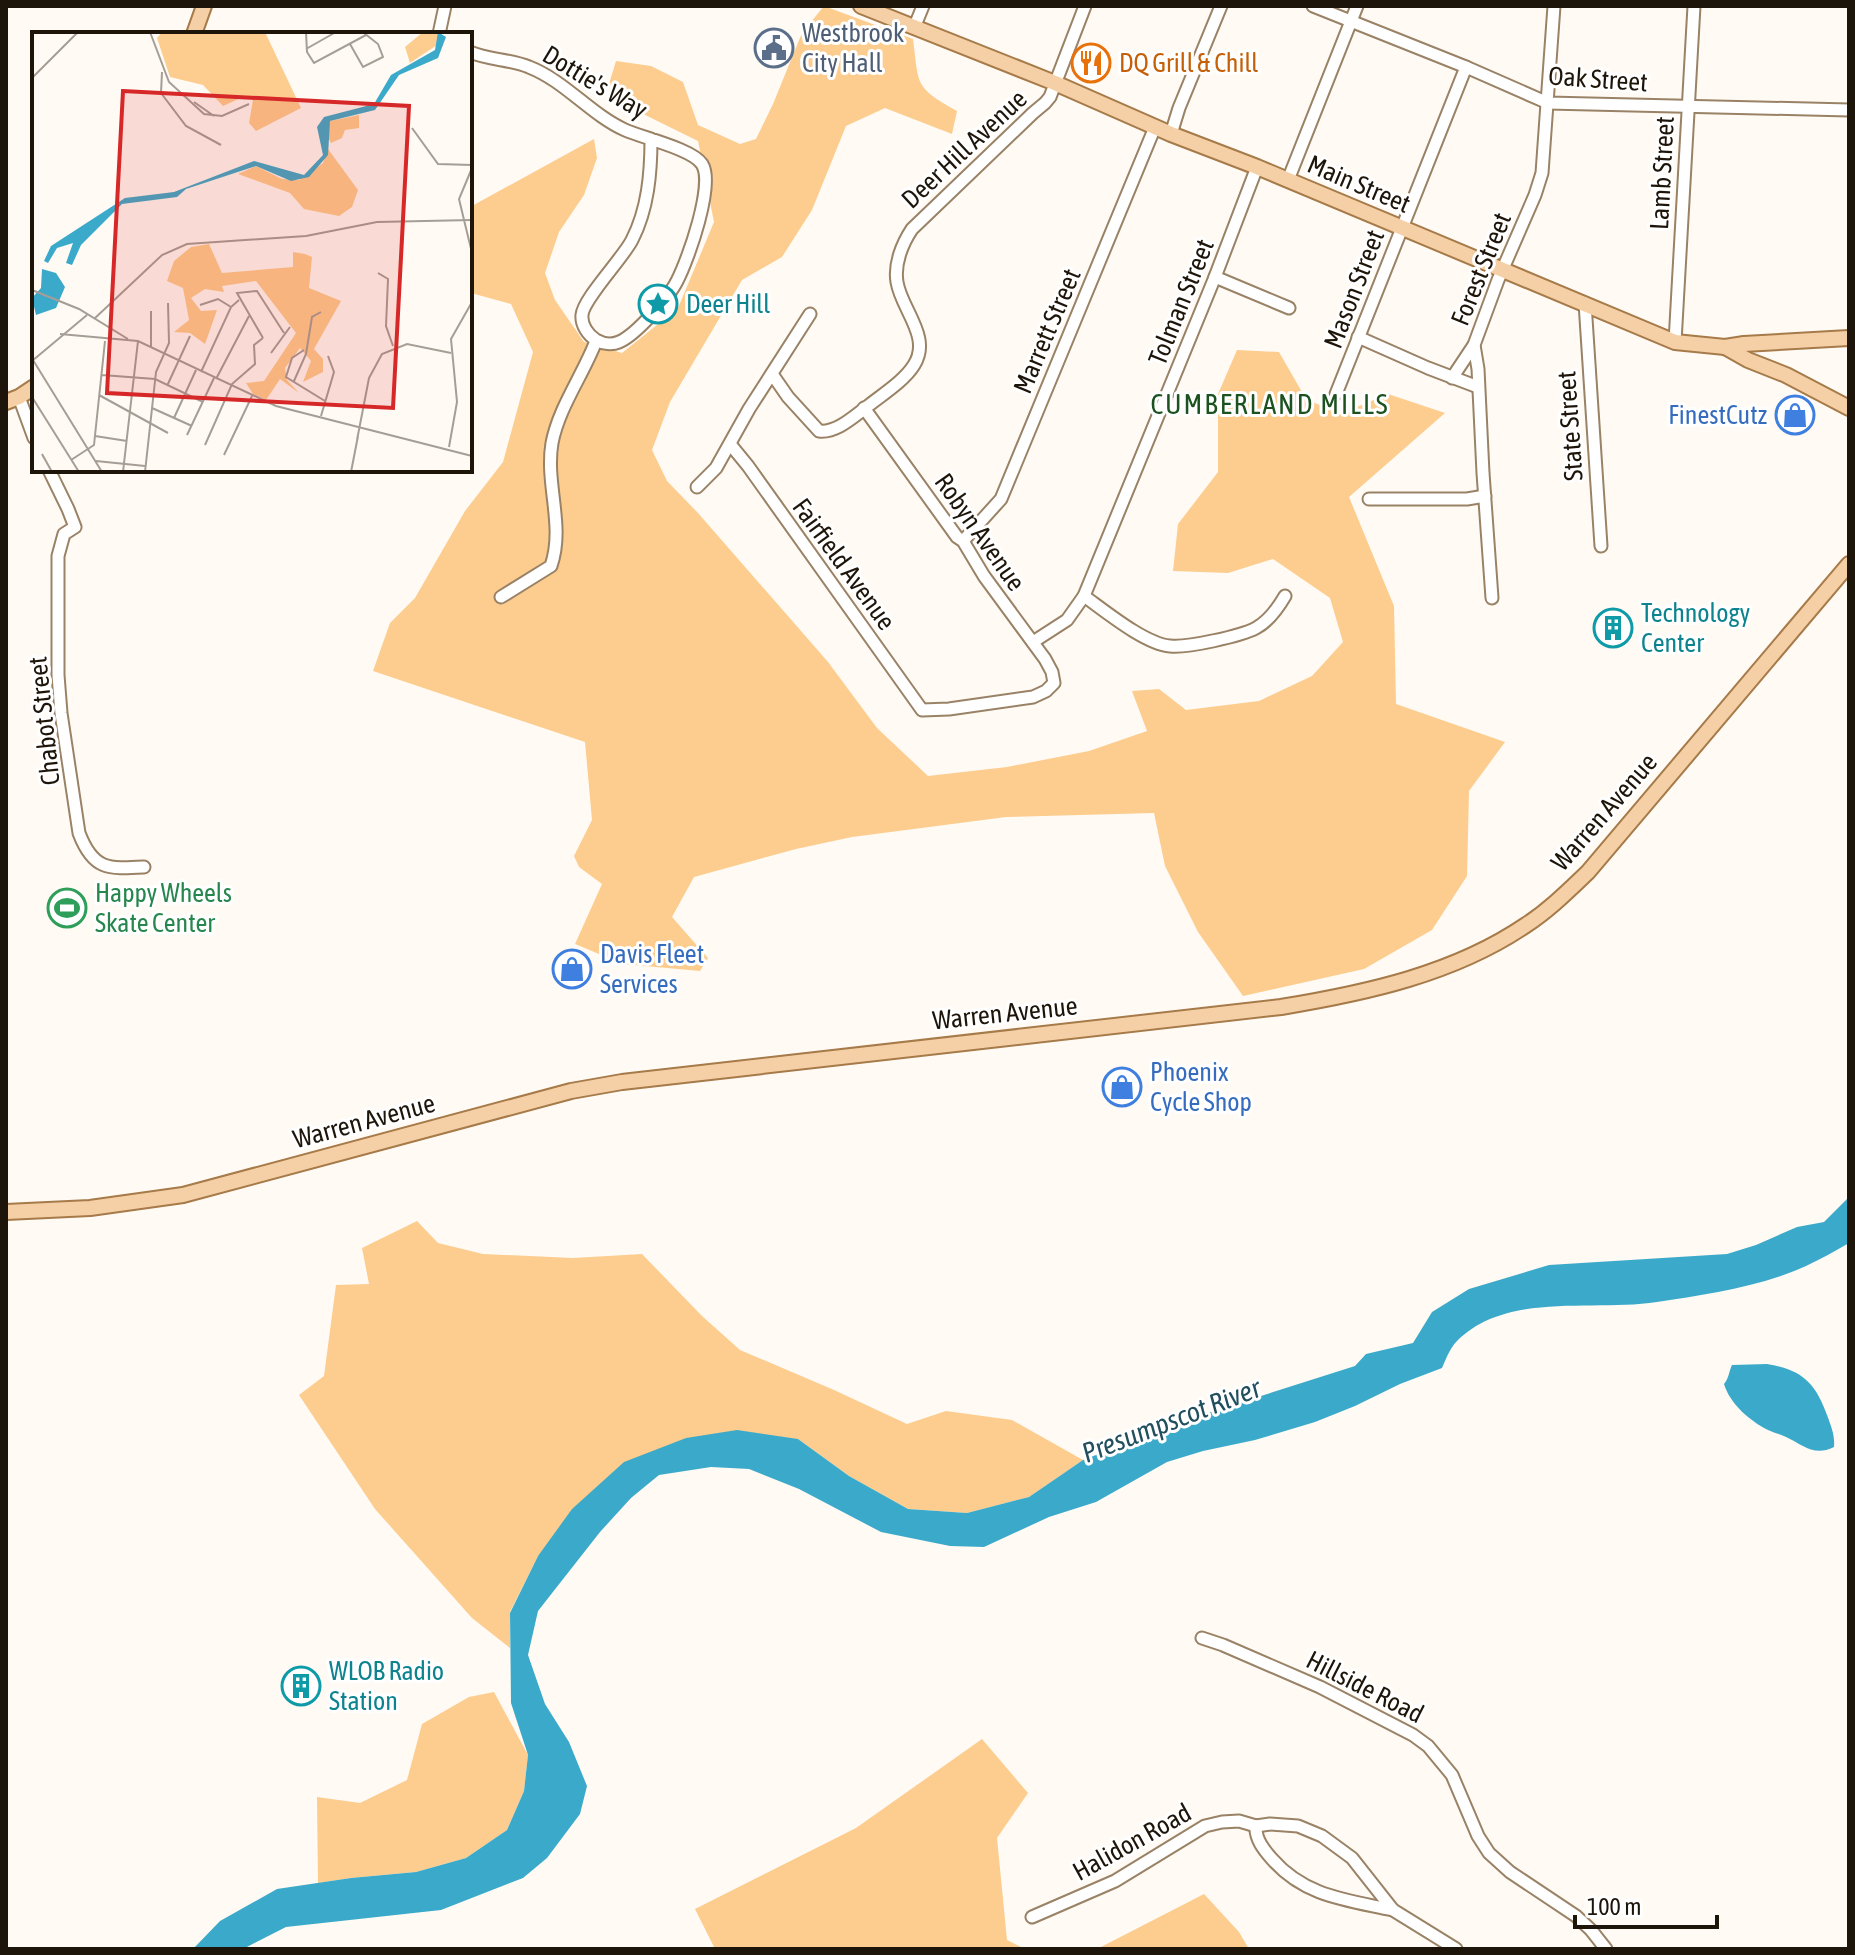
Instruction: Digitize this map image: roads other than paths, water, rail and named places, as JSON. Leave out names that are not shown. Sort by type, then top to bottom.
[{"type":"main road","points":[[192,6],[194,31]]},
{"type":"main road","points":[[194,31],[204,6]]},
{"type":"main road","name":"Main Street","points":[[861,6],[1055,83],[1675,342],[1725,347],[1849,338]]},
{"type":"main road","points":[[1786,375],[1779,359],[1782,352],[1807,340]]},
{"type":"main road","points":[[1725,347],[1849,408]]},
{"type":"main road","points":[[12,399],[32,388]]},
{"type":"main road","name":"Warren Avenue","points":[[6,1212],[90,1208],[183,1195],[571,1091],[622,1082],[1281,1007],[1371,989],[1445,966],[1523,927],[1546,911],[1588,872],[1849,564]]},
{"type":"street","points":[[439,32],[445,6]]},
{"type":"street","points":[[914,28],[923,6]]},
{"type":"street","points":[[1055,83],[1085,6]]},
{"type":"street","points":[[1171,134],[1221,6]]},
{"type":"street","name":"Oak Street","points":[[1313,6],[1548,103],[1849,110]]},
{"type":"street","points":[[1288,180],[1357,6]]},
{"type":"street","name":"Forest Street","points":[[1492,598],[1474,345],[1542,173],[1554,6]]},
{"type":"street","name":"Lamb Street","points":[[1675,342],[1694,6]]},
{"type":"street","points":[[442,21],[450,32]]},
{"type":"street","name":"Dottie's Way","points":[[472,52],[532,68],[606,120],[688,154],[702,165],[706,186],[693,240],[678,280],[654,311],[621,342],[596,341],[583,326],[582,315],[590,297],[632,242],[640,222],[651,167],[651,139]]},
{"type":"street","name":"Mason Street","points":[[1336,394],[1466,67]]},
{"type":"street","name":"Deer Hill Avenue","points":[[864,408],[906,374],[918,357],[920,345],[914,323],[897,283],[898,261],[907,237],[1045,103],[1055,83]]},
{"type":"street","name":"Marrett Street","points":[[963,541],[1001,499],[1155,127]]},
{"type":"street","name":"Tolman Street","points":[[1033,642],[1067,620],[1084,596],[1257,167]]},
{"type":"street","points":[[1215,277],[1289,308]]},
{"type":"street","name":"State Street","points":[[1585,303],[1601,546]]},
{"type":"street","points":[[697,487],[716,468],[749,409],[810,314]]},
{"type":"street","points":[[1358,337],[1478,387]]},
{"type":"street","points":[[501,597],[551,566],[557,532],[551,473],[552,446],[557,423],[596,341]]},
{"type":"street","points":[[1452,378],[1474,345]]},
{"type":"street","points":[[772,374],[819,431],[835,429],[864,408]]},
{"type":"street","points":[[12,399],[32,434]]},
{"type":"street","name":"Robyn Avenue","points":[[864,408],[1033,642],[1052,672],[1054,683]]},
{"type":"street","name":"Fairfield Avenue","points":[[730,444],[922,710],[1033,697],[1054,683]]},
{"type":"street","name":"Chabot Street","points":[[50,472],[75,527],[64,534],[58,556],[58,675],[79,833],[86,851],[95,861],[108,866],[144,867]]},
{"type":"street","points":[[1369,499],[1467,499],[1485,496]]},
{"type":"street","points":[[1084,596],[1136,633],[1169,647],[1205,643],[1256,628],[1276,611],[1285,596]]},
{"type":"street","name":"Hillside Road","points":[[1202,1638],[1320,1687],[1428,1746],[1452,1775],[1478,1836],[1489,1853],[1510,1872],[1576,1916],[1606,1949]]},
{"type":"street","name":"Halidon Road","points":[[1032,1917],[1115,1881],[1205,1826],[1239,1821],[1256,1826],[1298,1826],[1322,1836],[1352,1858],[1393,1910],[1456,1949]]},
{"type":"street","name":"Halidon Road","points":[[1256,1826],[1255,1833],[1265,1852],[1286,1873],[1302,1883],[1333,1898],[1393,1910]]},
{"type":"water","points":[[1849,1197],[1849,1243],[1789,1273],[1733,1289],[1657,1302],[1552,1306],[1500,1315],[1477,1325],[1457,1341],[1442,1368],[1315,1422],[1167,1462],[1096,1502],[1049,1517],[984,1547],[950,1546],[881,1532],[799,1489],[749,1469],[711,1467],[659,1475],[631,1498],[600,1532],[538,1611],[528,1655],[545,1704],[569,1742],[587,1786],[580,1814],[547,1858],[523,1878],[441,1910],[286,1927],[243,1949],[193,1949],[220,1921],[277,1889],[416,1872],[466,1858],[507,1830],[524,1791],[528,1755],[511,1703],[510,1613],[538,1556],[572,1509],[624,1462],[686,1438],[737,1430],[798,1439],[849,1476],[908,1509],[967,1513],[1029,1497],[1083,1460],[1195,1417],[1355,1366],[1366,1354],[1413,1343],[1432,1312],[1469,1289],[1549,1265],[1727,1254],[1797,1227],[1824,1222]]},
{"type":"water","points":[[1767,1364],[1798,1374],[1812,1386],[1830,1423],[1834,1447],[1820,1451],[1809,1449],[1761,1426],[1736,1405],[1724,1384],[1732,1365]]},
{"type":"place","name":"Westbrook City Hall","points":[[774,48]]},
{"type":"place","name":"DQ Grill & Chill","points":[[1091,63]]},
{"type":"place","name":"Deer Hill","points":[[658,304]]},
{"type":"place","name":"FinestCutz","points":[[1795,415]]},
{"type":"place","name":"Technology Center","points":[[1613,628]]},
{"type":"place","name":"Happy Wheels Skate Center","points":[[67,908]]},
{"type":"place","name":"Davis Fleet Services","points":[[572,969]]},
{"type":"place","name":"Phoenix Cycle Shop","points":[[1122,1087]]},
{"type":"place","name":"WLOB Radio Station","points":[[301,1686]]},
{"type":"district","name":"CUMBERLAND MILLS","points":[[1270,404]]},
{"type":"water label","name":"Presumpscot River","points":[[1171,1420]]}]
